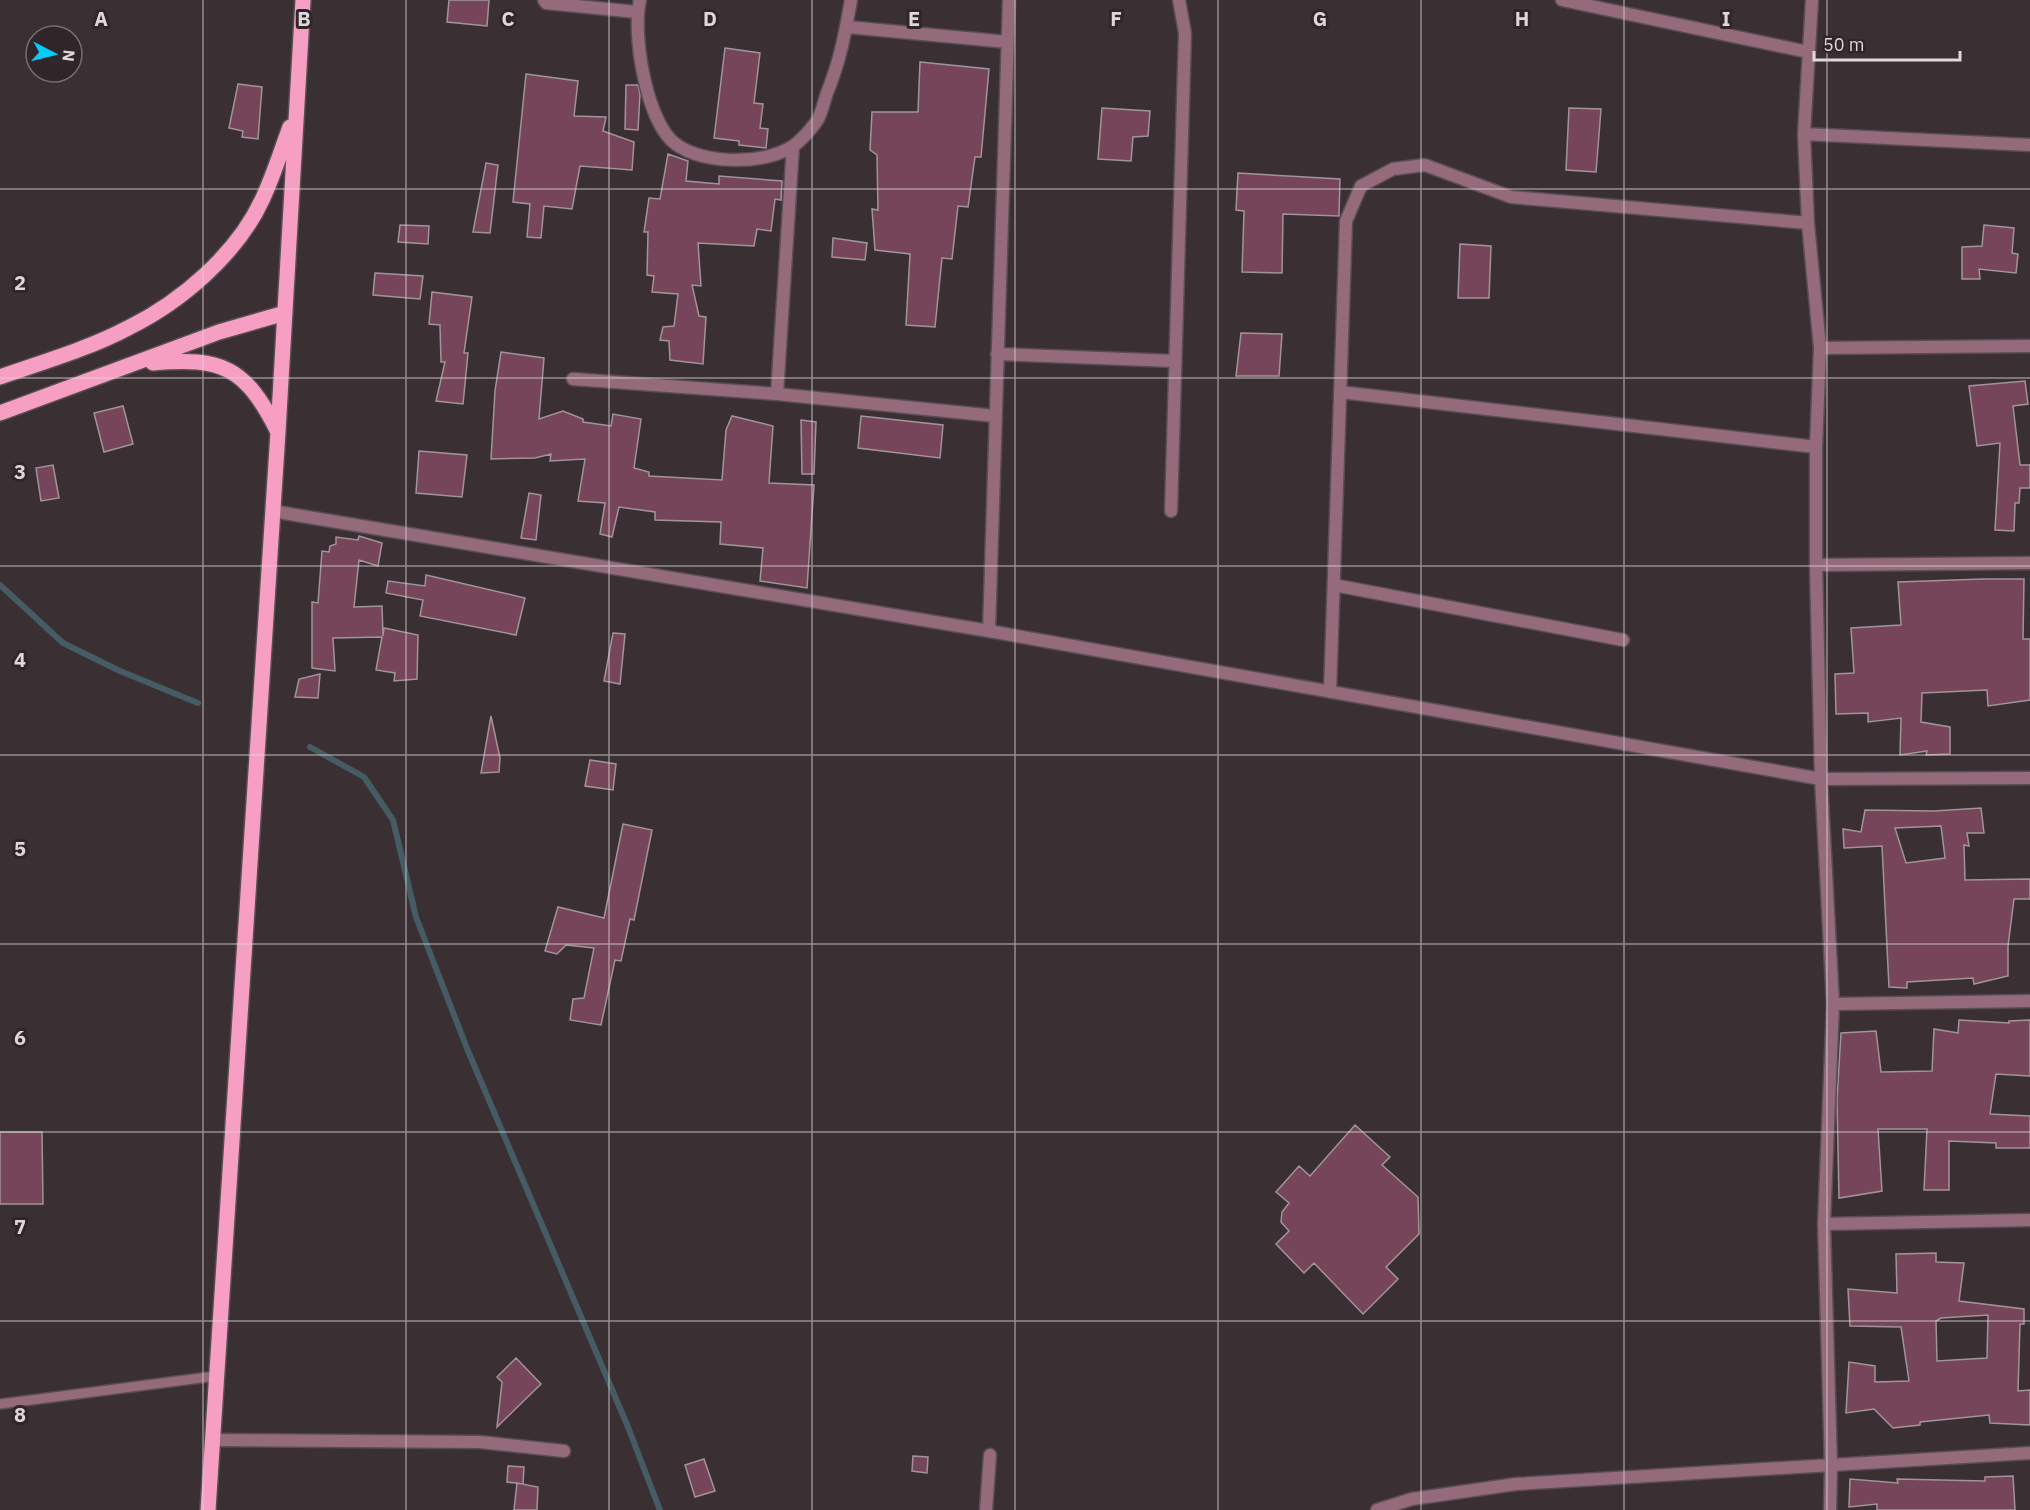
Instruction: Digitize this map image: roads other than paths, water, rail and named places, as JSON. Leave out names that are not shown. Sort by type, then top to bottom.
[{"type":"main road","points":[[208,1510],[278,432],[303,0]]},
{"type":"main road","points":[[0,377],[129,328],[163,307],[220,259],[262,201],[295,113]]},
{"type":"main road","points":[[0,413],[135,365],[219,332],[285,313]]},
{"type":"main road","points":[[135,365],[176,361],[218,365],[250,385],[261,399],[278,432]]},
{"type":"street","points":[[544,0],[546,3],[638,6],[642,67],[656,117],[671,141],[694,153],[714,159],[738,160],[761,158],[793,146],[818,119],[842,54],[851,0]]},
{"type":"street","points":[[988,631],[1009,0]]},
{"type":"street","points":[[1171,511],[1185,33],[1179,0]]},
{"type":"street","points":[[1562,0],[1808,52]]},
{"type":"street","points":[[1812,0],[1804,134],[1808,224],[1820,348],[1816,447],[1816,565],[1821,779],[1833,1004],[1824,1224],[1832,1465],[1830,1510]]},
{"type":"street","points":[[847,27],[1008,42]]},
{"type":"street","points":[[1804,134],[2030,146]]},
{"type":"street","points":[[777,394],[793,146]]},
{"type":"street","points":[[1330,692],[1346,221],[1361,186],[1393,169],[1425,165],[1511,197],[1808,224]]},
{"type":"street","points":[[1820,348],[2030,346]]},
{"type":"street","points":[[998,354],[1174,361]]},
{"type":"street","points":[[573,379],[777,394],[995,417]]},
{"type":"street","points":[[1340,392],[1816,447]]},
{"type":"street","points":[[272,511],[988,631],[1821,779],[2030,778]]},
{"type":"street","points":[[1816,565],[2030,563]]},
{"type":"street","points":[[1334,585],[1623,640]]},
{"type":"street","points":[[1833,1004],[2030,1001]]},
{"type":"street","points":[[1824,1224],[2030,1220]]},
{"type":"street","points":[[213,1440],[480,1442],[564,1451]]},
{"type":"street","points":[[1377,1510],[1412,1499],[1516,1484],[2030,1453]]},
{"type":"street","points":[[986,1510],[990,1455]]},
{"type":"lane","points":[[0,1404],[216,1376]]},
{"type":"waterway","points":[[0,585],[63,643],[120,671],[198,703]]},
{"type":"waterway","points":[[310,747],[364,777],[393,820],[416,917],[468,1051],[628,1427],[660,1510]]}]
